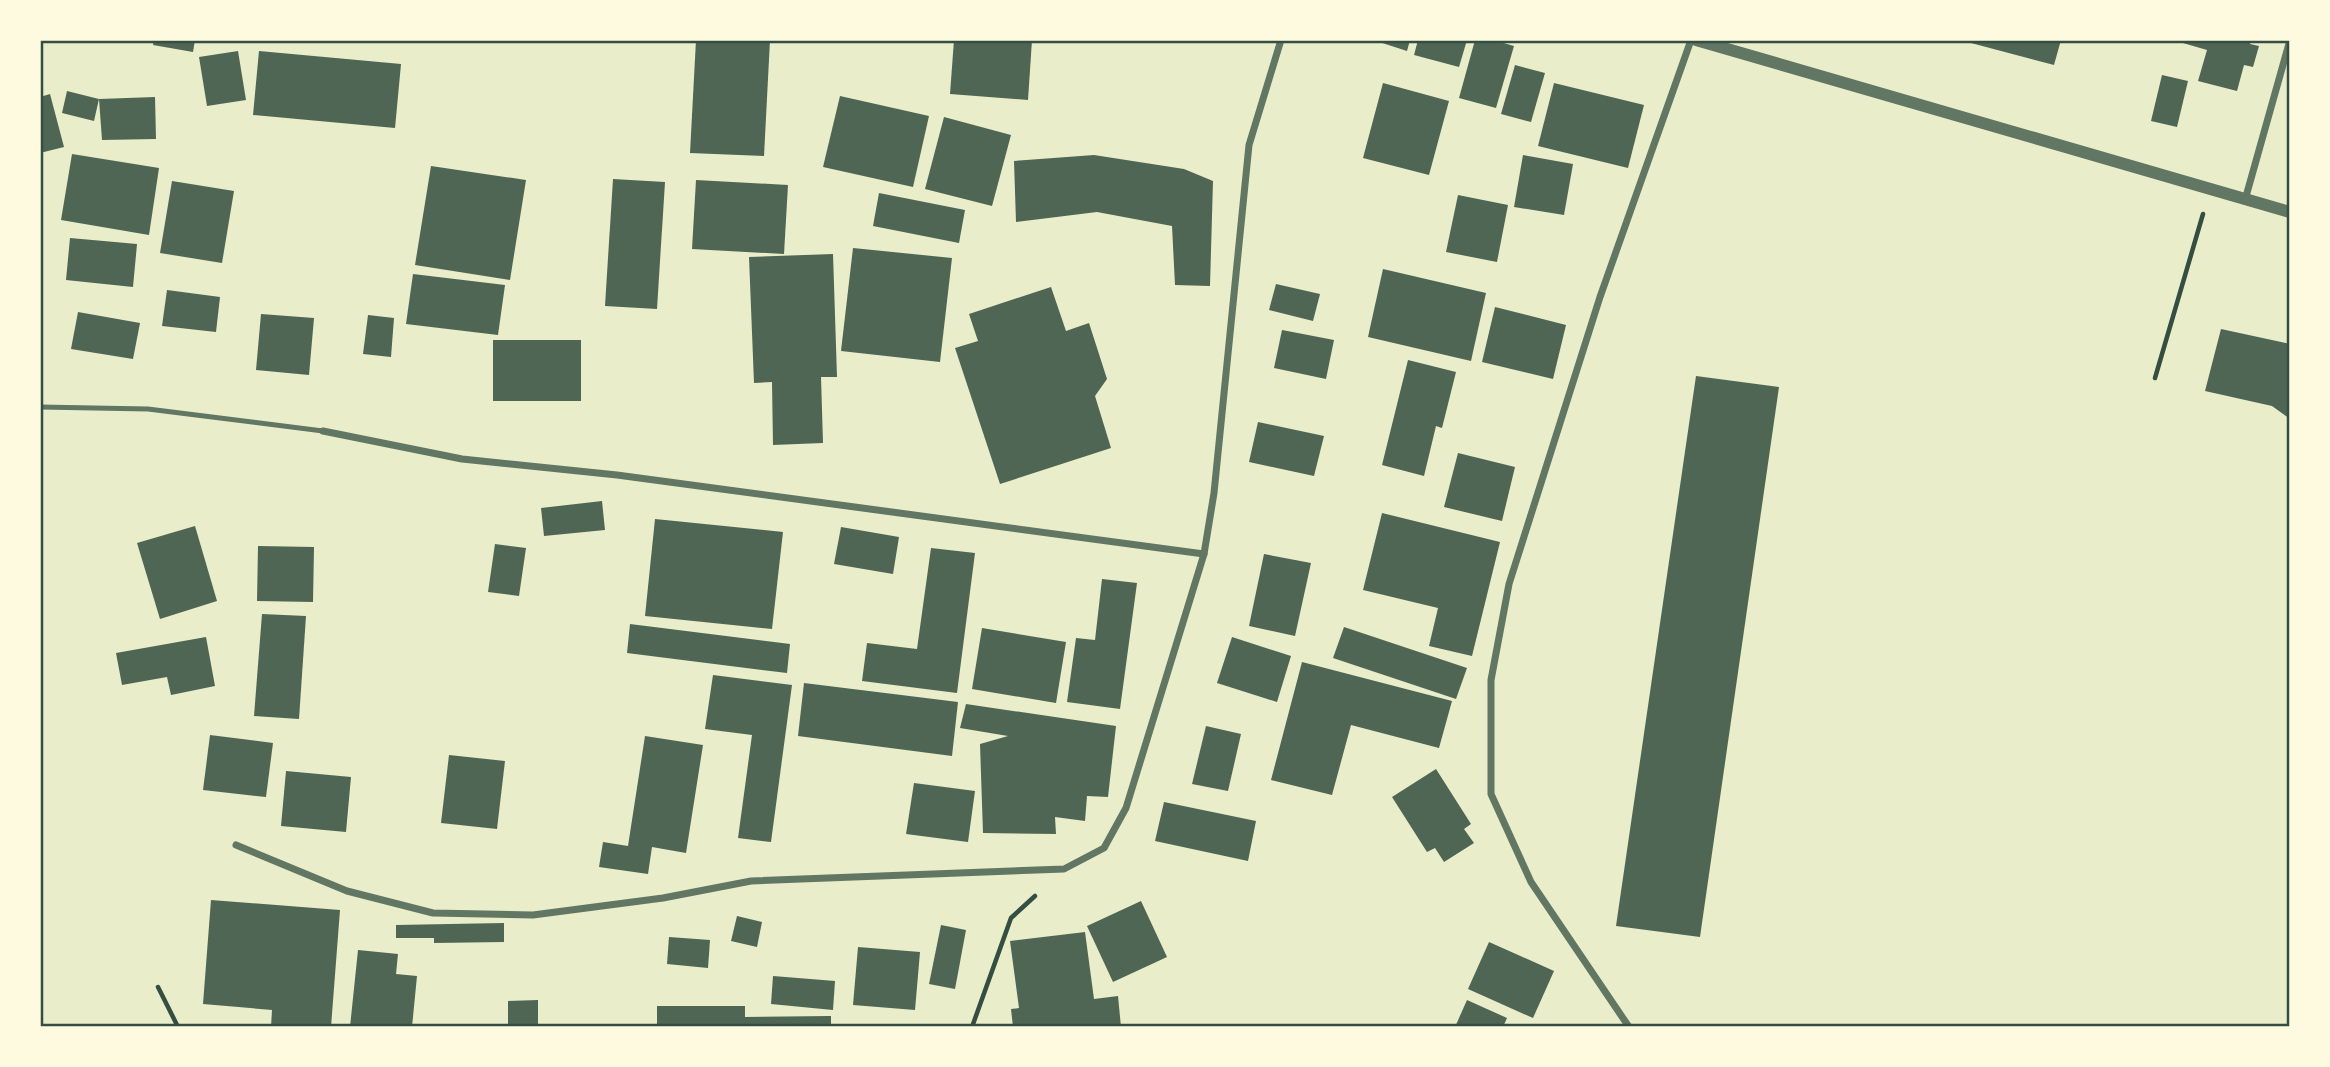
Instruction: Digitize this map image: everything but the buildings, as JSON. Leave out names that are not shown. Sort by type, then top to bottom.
[{"type":"street","points":[[236,845],[347,891],[433,913],[533,915],[663,898],[751,881],[1064,869],[1104,848],[1126,808],[1204,554],[1214,494],[1249,145],[1281,40]]},
{"type":"street","points":[[1629,1027],[1531,883],[1491,794],[1491,680],[1509,584],[1600,297],[1691,40]]},
{"type":"street","points":[[1696,40],[2290,212]]},
{"type":"street","points":[[2245,200],[2290,40]]},
{"type":"street","points":[[323,431],[462,459],[631,476],[1204,554]]},
{"type":"lane","points":[[40,407],[148,409],[323,431]]},
{"type":"path","points":[[2155,378],[2210,190]]},
{"type":"path","points":[[972,1027],[1011,918],[1064,869]]},
{"type":"path","points":[[158,987],[178,1027]]}]
